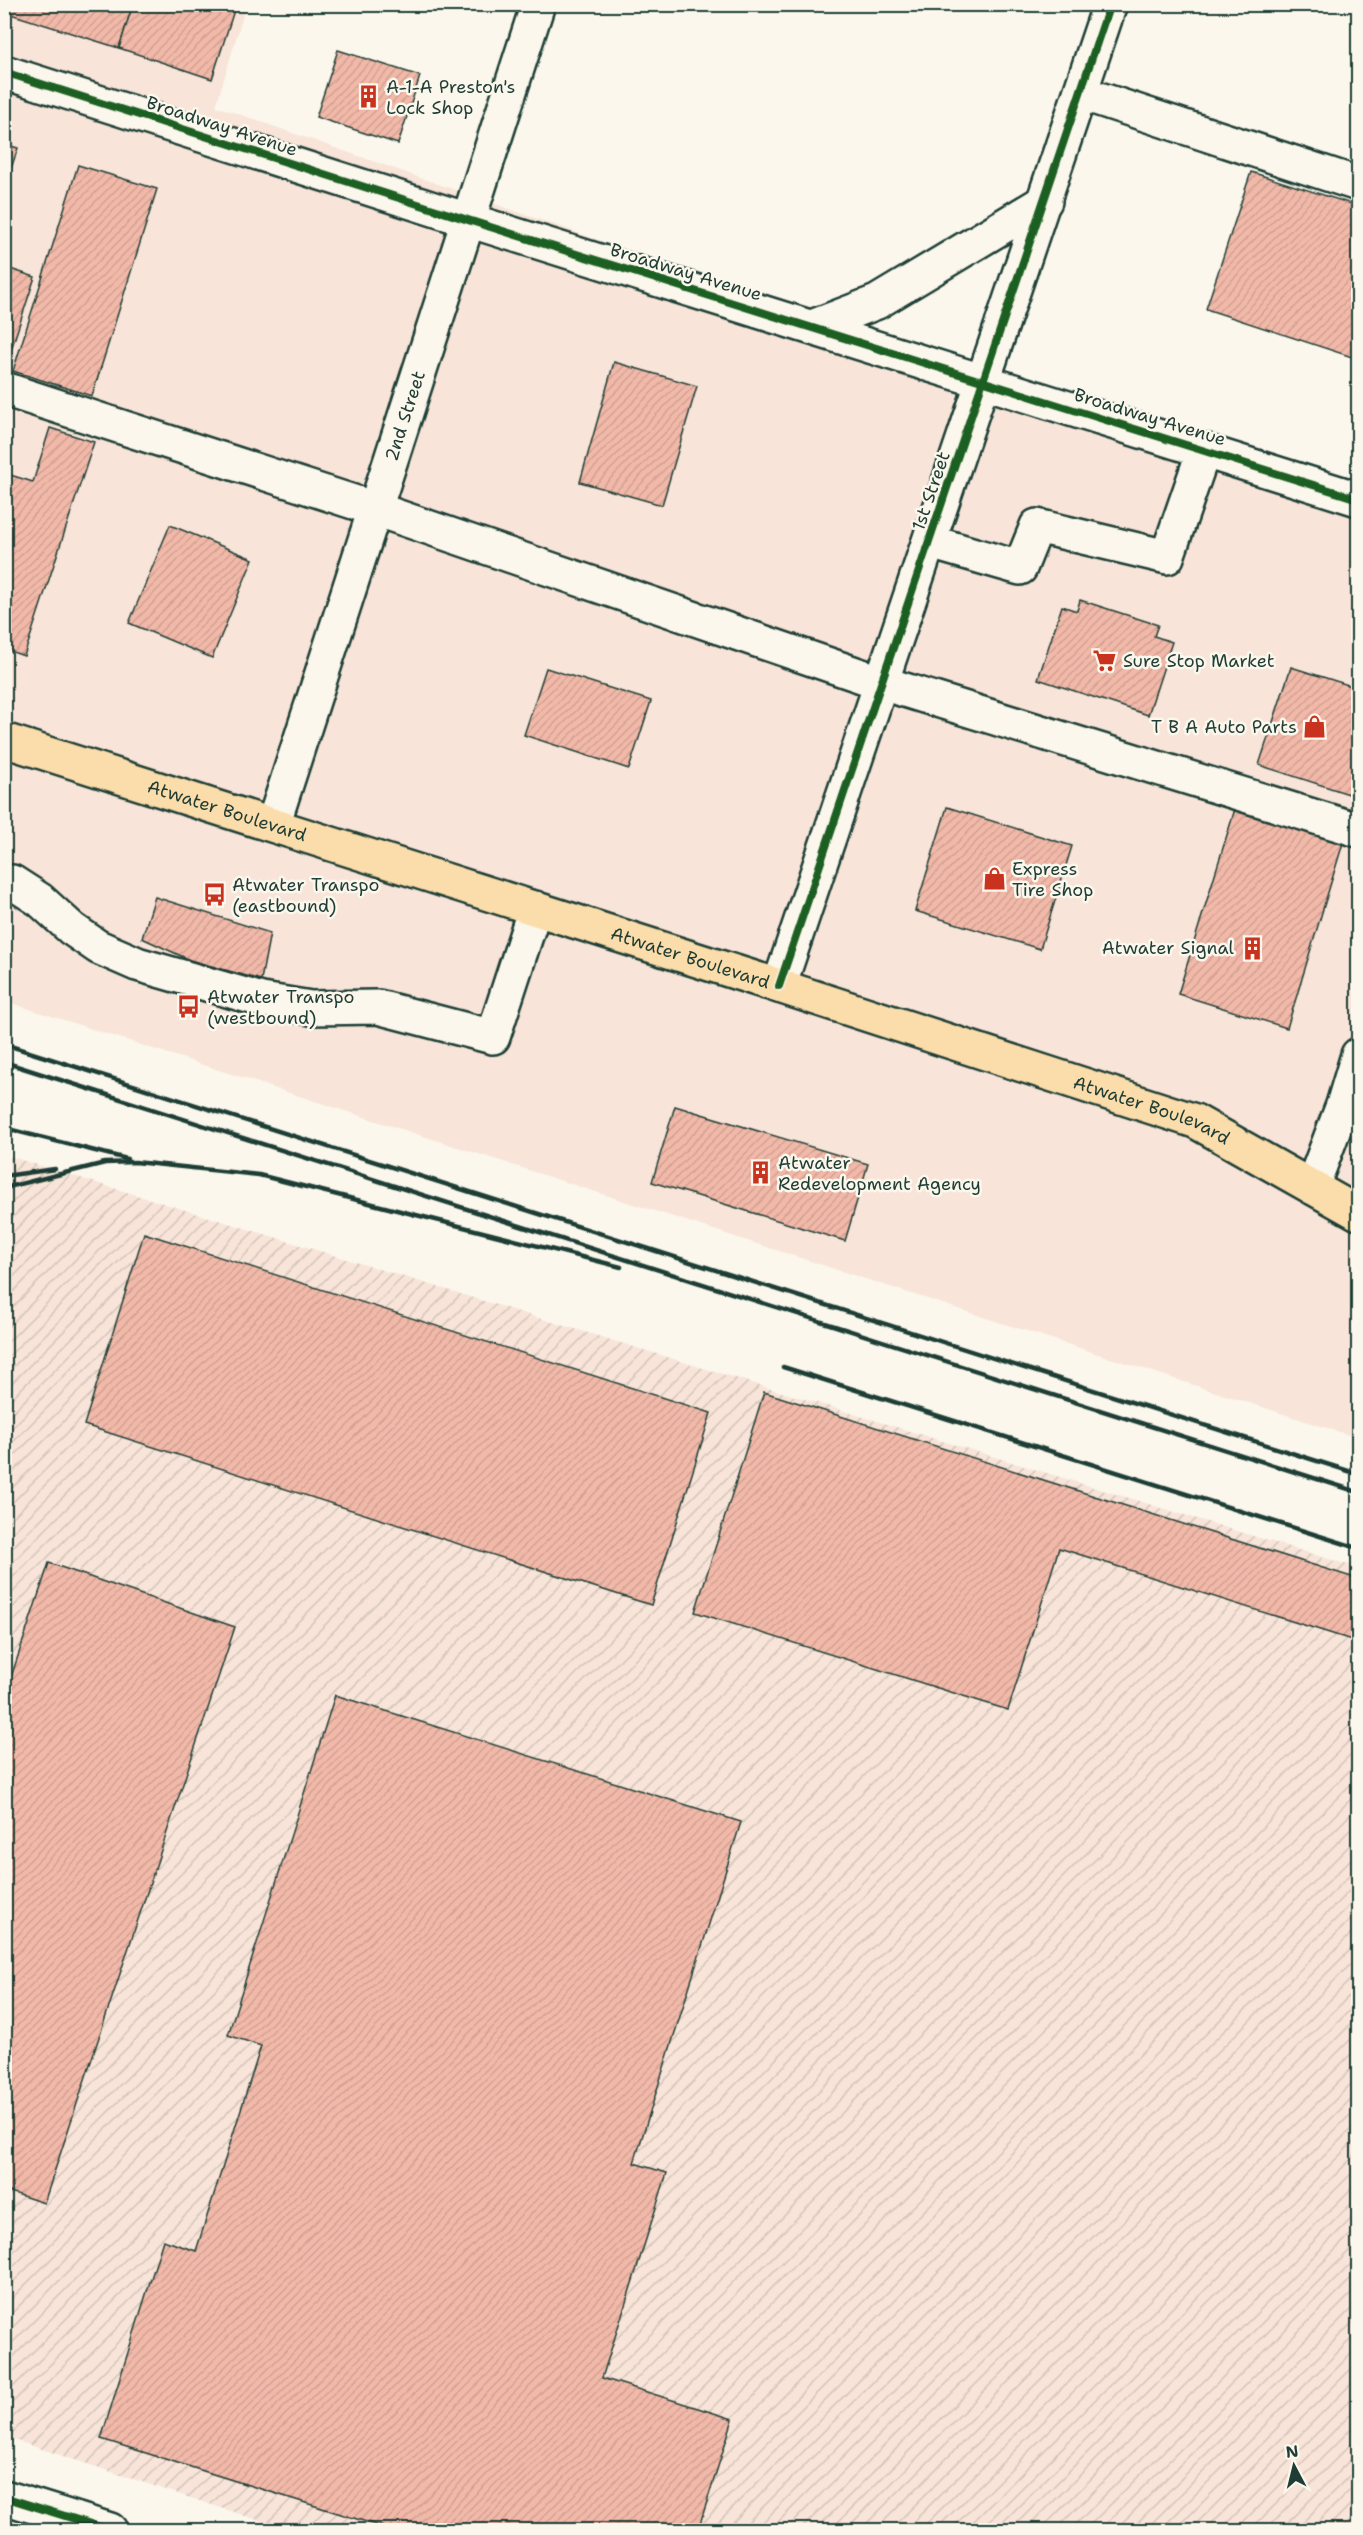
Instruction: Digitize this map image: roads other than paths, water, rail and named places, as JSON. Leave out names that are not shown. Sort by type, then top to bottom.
[{"type":"main road","name":"Atwater Boulevard","points":[[4,740],[779,986],[1195,1121],[1359,1213]]},
{"type":"street","name":"2nd Street","points":[[273,825],[538,4]]},
{"type":"street","name":"1st Street","points":[[779,986],[1110,4]]},
{"type":"street","name":"Broadway Avenue","points":[[4,72],[1359,499]]},
{"type":"street","points":[[1081,93],[1359,184]]},
{"type":"street","points":[[812,327],[877,302],[1045,201]]},
{"type":"street","points":[[4,389],[375,509],[882,682],[1359,830]]},
{"type":"street","points":[[930,542],[1020,568],[1036,526],[1167,557],[1204,450]]},
{"type":"street","points":[[12,882],[40,900],[72,929],[98,946],[137,964],[262,1000],[311,1008],[378,1007],[493,1037],[535,908]]},
{"type":"street","points":[[1312,1187],[1359,1055]]},
{"type":"street","points":[[4,2497],[110,2530]]},
{"type":"railway","points":[[4,1044],[1358,1474]]},
{"type":"railway","points":[[4,1062],[1358,1492]]},
{"type":"railway","points":[[4,1128],[127,1159]]},
{"type":"railway","points":[[4,1188],[105,1163],[135,1162],[259,1175],[621,1267]]},
{"type":"railway","points":[[4,1176],[55,1169]]},
{"type":"railway","points":[[783,1367],[1358,1548]]},
{"type":"place","name":"A-1-A Preston's Lock Shop","points":[[368,97]]},
{"type":"place","name":"Sure Stop Market","points":[[1105,661]]},
{"type":"place","name":"T B A Auto Parts","points":[[1315,727]]},
{"type":"place","name":"Express Tire Shop","points":[[994,879]]},
{"type":"place","name":"Atwater Transpo (eastbound)","points":[[214,895]]},
{"type":"place","name":"Atwater Signal","points":[[1252,948]]},
{"type":"place","name":"Atwater Transpo (westbound)","points":[[189,1007]]},
{"type":"place","name":"Atwater Redevelopment Agency","points":[[760,1173]]}]
